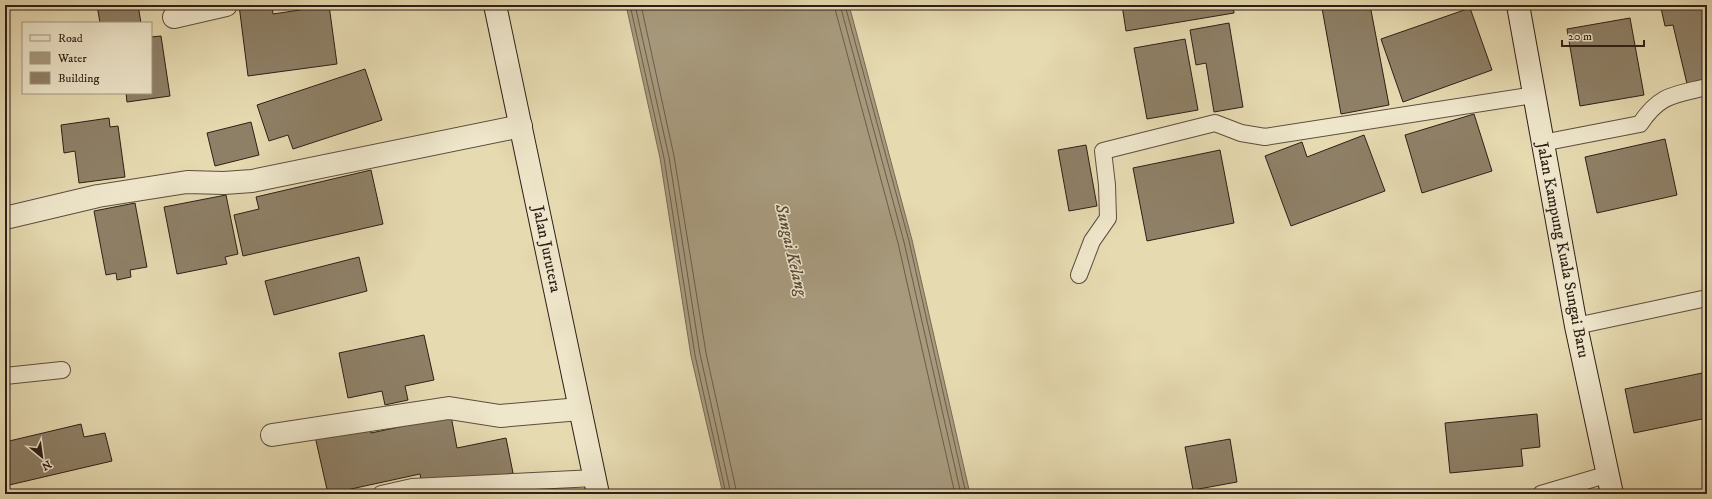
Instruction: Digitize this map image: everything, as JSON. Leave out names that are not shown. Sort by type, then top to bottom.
[{"type":"street","points":[[174,17],[226,5]]},
{"type":"street","name":"Jalan Jurutera","points":[[495,5],[596,486]]},
{"type":"street","name":"Jalan Kampung Kuala Sungai Baru","points":[[1518,5],[1576,326],[1610,484]]},
{"type":"street","points":[[5,218],[112,194],[187,182],[224,183],[252,181],[521,126]]},
{"type":"street","points":[[272,434],[449,408],[500,416],[580,409]]},
{"type":"lane","points":[[1542,143],[1640,124],[1650,109],[1667,97],[1707,87]]},
{"type":"lane","points":[[1079,275],[1092,241],[1108,218],[1108,185],[1103,151],[1215,123],[1241,133],[1264,137],[1534,95]]},
{"type":"lane","points":[[1576,326],[1707,298]]},
{"type":"lane","points":[[5,376],[62,370]]},
{"type":"lane","points":[[1541,494],[1610,484]]},
{"type":"lane","points":[[381,494],[412,487],[596,486]]},
{"type":"water","name":"Sungai Kelang","points":[[626,5],[849,5],[912,240],[970,494],[723,494],[691,356],[660,158]]},
{"type":"building","points":[[97,5],[138,5],[141,22],[100,22]]},
{"type":"building","points":[[239,5],[272,5],[273,14],[300,10],[299,5],[329,5],[337,64],[248,76]]},
{"type":"building","points":[[1122,5],[1233,5],[1234,13],[1126,31]]},
{"type":"building","points":[[1339,5],[1370,5],[1389,105],[1341,114],[1322,8]]},
{"type":"building","points":[[1673,5],[1707,5],[1707,84],[1688,88],[1673,25],[1665,26],[1661,8]]},
{"type":"building","points":[[1470,8],[1492,70],[1403,102],[1381,39]]},
{"type":"building","points":[[1630,18],[1644,95],[1580,106],[1567,29]]},
{"type":"building","points":[[1229,23],[1243,107],[1214,112],[1206,63],[1196,65],[1190,30]]},
{"type":"building","points":[[161,36],[170,96],[127,102],[126,94],[152,94],[152,37]]},
{"type":"building","points":[[1185,39],[1198,110],[1147,119],[1134,48]]},
{"type":"building","points":[[365,69],[382,120],[293,149],[288,135],[269,141],[257,105]]},
{"type":"building","points":[[1474,114],[1492,171],[1422,193],[1405,135]]},
{"type":"building","points":[[109,118],[110,127],[118,126],[125,177],[79,183],[75,151],[64,153],[61,125]]},
{"type":"building","points":[[251,122],[259,155],[215,166],[207,133]]},
{"type":"building","points":[[1364,135],[1385,191],[1291,226],[1265,156],[1302,142],[1307,157]]},
{"type":"building","points":[[1665,139],[1677,195],[1597,213],[1585,157]]},
{"type":"building","points":[[1086,145],[1097,206],[1069,211],[1058,150]]},
{"type":"building","points":[[1220,150],[1234,223],[1147,241],[1133,168]]},
{"type":"building","points":[[371,170],[383,224],[243,256],[234,215],[259,209],[256,197]]},
{"type":"building","points":[[226,195],[238,254],[225,257],[227,264],[177,274],[164,207]]},
{"type":"building","points":[[135,203],[147,267],[130,270],[131,277],[117,280],[116,273],[106,275],[94,211]]},
{"type":"building","points":[[359,257],[367,291],[274,315],[265,281]]},
{"type":"building","points":[[424,335],[434,380],[405,386],[408,400],[385,405],[382,391],[348,398],[339,353]]},
{"type":"building","points":[[1707,372],[1707,418],[1634,433],[1625,389]]},
{"type":"building","points":[[1537,414],[1540,447],[1521,449],[1523,466],[1450,473],[1445,423]]},
{"type":"building","points":[[451,416],[457,448],[506,438],[513,473],[463,484],[422,485],[420,474],[328,494],[314,432],[369,421],[371,433]]},
{"type":"building","points":[[81,424],[84,437],[105,433],[112,461],[5,486],[5,442]]},
{"type":"building","points":[[1230,439],[1237,482],[1193,490],[1185,447]]}]
